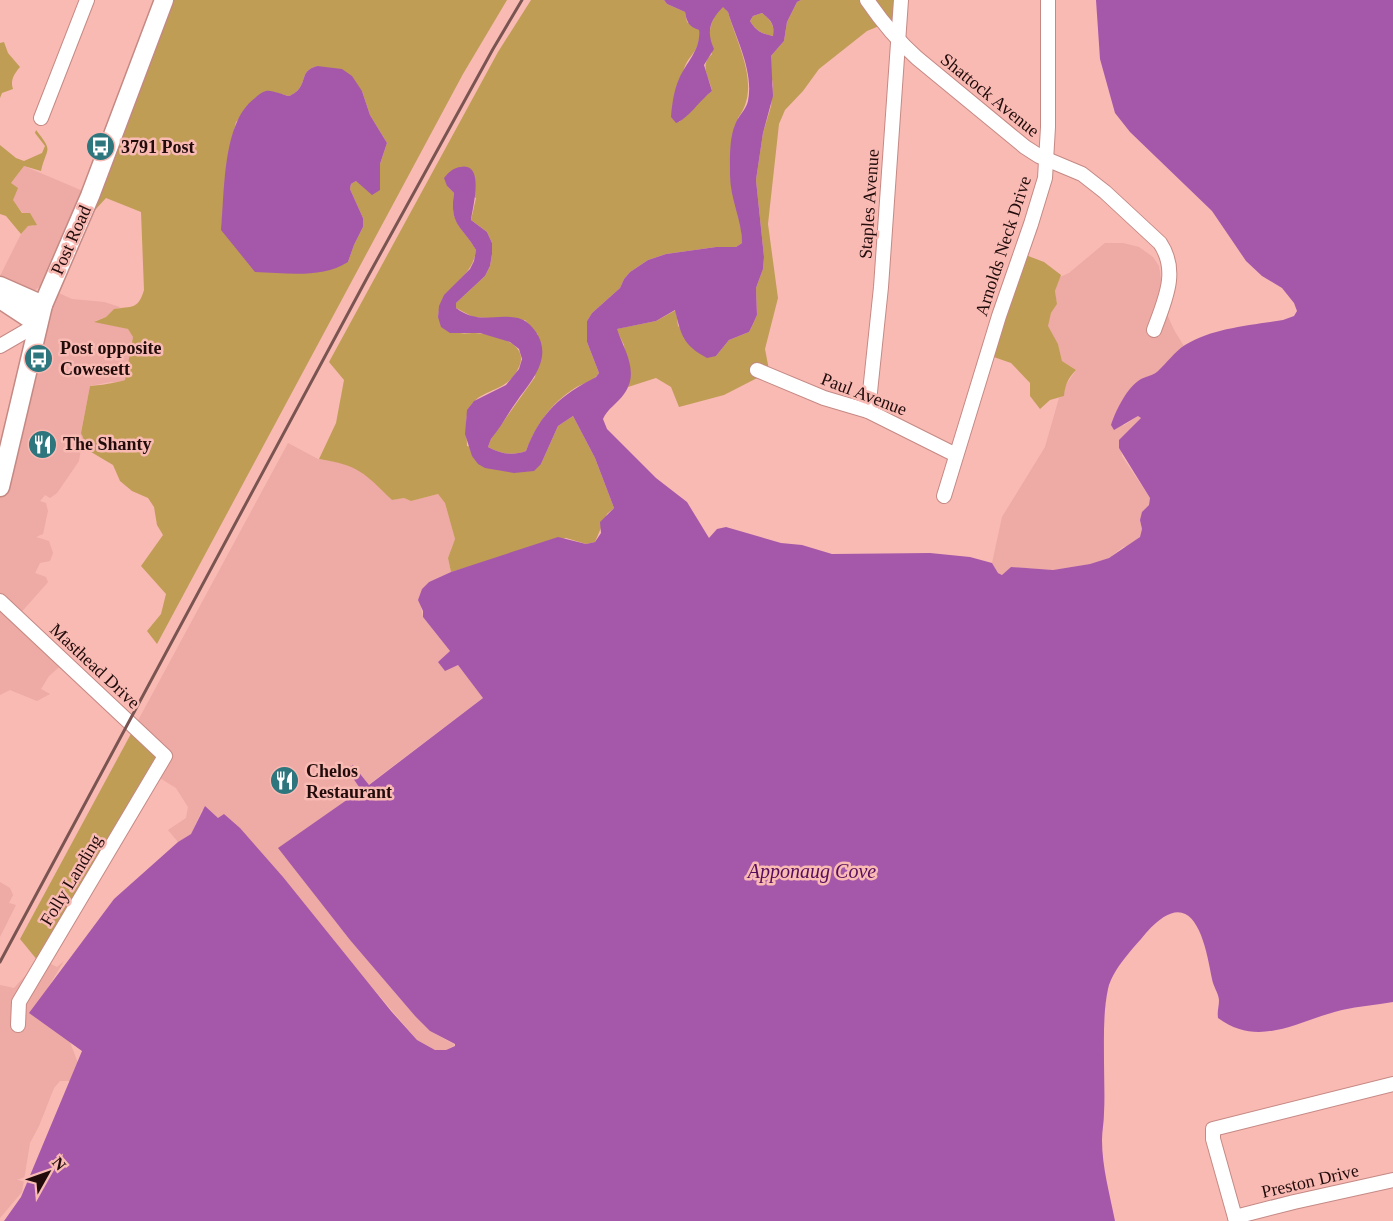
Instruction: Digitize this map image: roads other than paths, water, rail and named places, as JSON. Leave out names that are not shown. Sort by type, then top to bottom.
[{"type":"main road","name":"Post Road","points":[[0,487],[43,305],[90,196],[164,0]]},
{"type":"main road","points":[[0,286],[43,305]]},
{"type":"main road","points":[[0,299],[38,324]]},
{"type":"street","points":[[41,118],[87,0]]},
{"type":"street","name":"Shattock Avenue","points":[[867,0],[899,43],[1015,140],[1032,152],[1072,168],[1090,180],[1155,238],[1170,264],[1164,303],[1154,330]]},
{"type":"street","name":"Staples Avenue","points":[[868,411],[881,287],[902,0]]},
{"type":"street","name":"Arnolds Neck Drive","points":[[944,496],[999,315],[1045,178],[1048,0]]},
{"type":"street","points":[[0,346],[38,324]]},
{"type":"street","name":"Paul Avenue","points":[[758,370],[824,398],[868,411],[956,455]]},
{"type":"street","name":"Masthead Drive","points":[[0,601],[165,756]]},
{"type":"street","name":"Folly Landing","points":[[18,1025],[19,1002],[165,756]]},
{"type":"street","points":[[1235,1219],[1212,1139],[1213,1129],[1393,1084]]},
{"type":"street","name":"Preston Drive","points":[[1235,1219],[1294,1202],[1393,1180]]},
{"type":"water","name":"Apponaug Cove","points":[[664,0],[801,0],[797,2],[787,22],[784,41],[771,56],[773,96],[763,133],[756,180],[764,257],[763,269],[756,288],[757,315],[753,324],[749,332],[729,340],[716,356],[707,358],[693,349],[684,338],[675,310],[656,321],[617,329],[629,361],[631,378],[624,394],[603,419],[607,429],[656,478],[687,502],[709,538],[717,529],[726,527],[781,543],[802,545],[832,554],[930,553],[970,557],[992,563],[1002,575],[1011,567],[1053,570],[1090,564],[1109,558],[1140,537],[1142,512],[1149,505],[1150,498],[1119,448],[1119,440],[1141,418],[1138,416],[1114,430],[1111,425],[1127,393],[1141,379],[1156,373],[1181,348],[1196,339],[1232,328],[1283,320],[1294,316],[1297,311],[1294,303],[1282,288],[1262,276],[1246,261],[1212,211],[1130,132],[1115,113],[1100,59],[1096,0],[1393,0],[1393,1002],[1342,1010],[1264,1032],[1234,1027],[1218,1018],[1219,1000],[1205,948],[1194,922],[1186,914],[1175,912],[1162,918],[1146,933],[1119,966],[1106,998],[1102,1150],[1115,1221],[4,1221],[21,1197],[82,1051],[29,1013],[114,899],[178,842],[191,834],[205,806],[218,818],[224,814],[240,828],[417,1040],[435,1050],[446,1050],[455,1046],[430,1031],[415,1016],[350,940],[278,848],[361,790],[347,769],[353,765],[369,785],[483,698],[458,665],[445,671],[438,662],[450,651],[423,617],[418,600],[422,589],[429,582],[451,572],[558,537],[586,544],[595,542],[601,533],[600,522],[614,508],[595,458],[573,416],[558,426],[541,464],[534,471],[514,473],[485,468],[478,464],[472,456],[465,434],[467,410],[474,401],[506,385],[519,369],[522,359],[519,349],[510,342],[480,333],[450,333],[441,327],[438,317],[439,306],[444,295],[470,269],[476,250],[455,219],[454,193],[447,186],[444,178],[457,168],[468,167],[473,171],[476,187],[471,220],[487,232],[492,243],[490,266],[485,276],[456,303],[456,308],[472,316],[509,317],[526,321],[541,342],[541,360],[534,377],[491,439],[488,447],[502,453],[512,454],[526,451],[538,426],[553,406],[599,373],[587,342],[587,321],[592,313],[620,288],[630,272],[648,260],[666,254],[716,247],[736,247],[742,243],[731,184],[730,163],[733,131],[748,101],[749,78],[743,55],[728,12],[723,7],[712,22],[710,37],[714,49],[704,65],[712,91],[685,118],[676,123],[671,117],[675,92],[679,79],[696,50],[699,30],[692,27],[685,12],[667,4]],"holes":[[[762,13],[773,26],[773,36],[760,32],[750,21],[753,16]]]},
{"type":"water","points":[[317,66],[342,69],[352,76],[362,91],[370,115],[387,143],[380,164],[380,190],[372,195],[356,181],[351,184],[350,189],[363,218],[363,227],[348,262],[315,273],[255,272],[221,230],[227,159],[236,123],[244,109],[257,96],[269,91],[290,96],[298,91],[308,70]]},
{"type":"railway","points":[[0,962],[367,278],[522,0]]},
{"type":"place","name":"3791 Post","points":[[100,147]]},
{"type":"place","name":"Post opposite Cowesett","points":[[39,358]]},
{"type":"place","name":"The Shanty","points":[[42,444]]},
{"type":"place","name":"Chelos Restaurant","points":[[285,781]]}]
